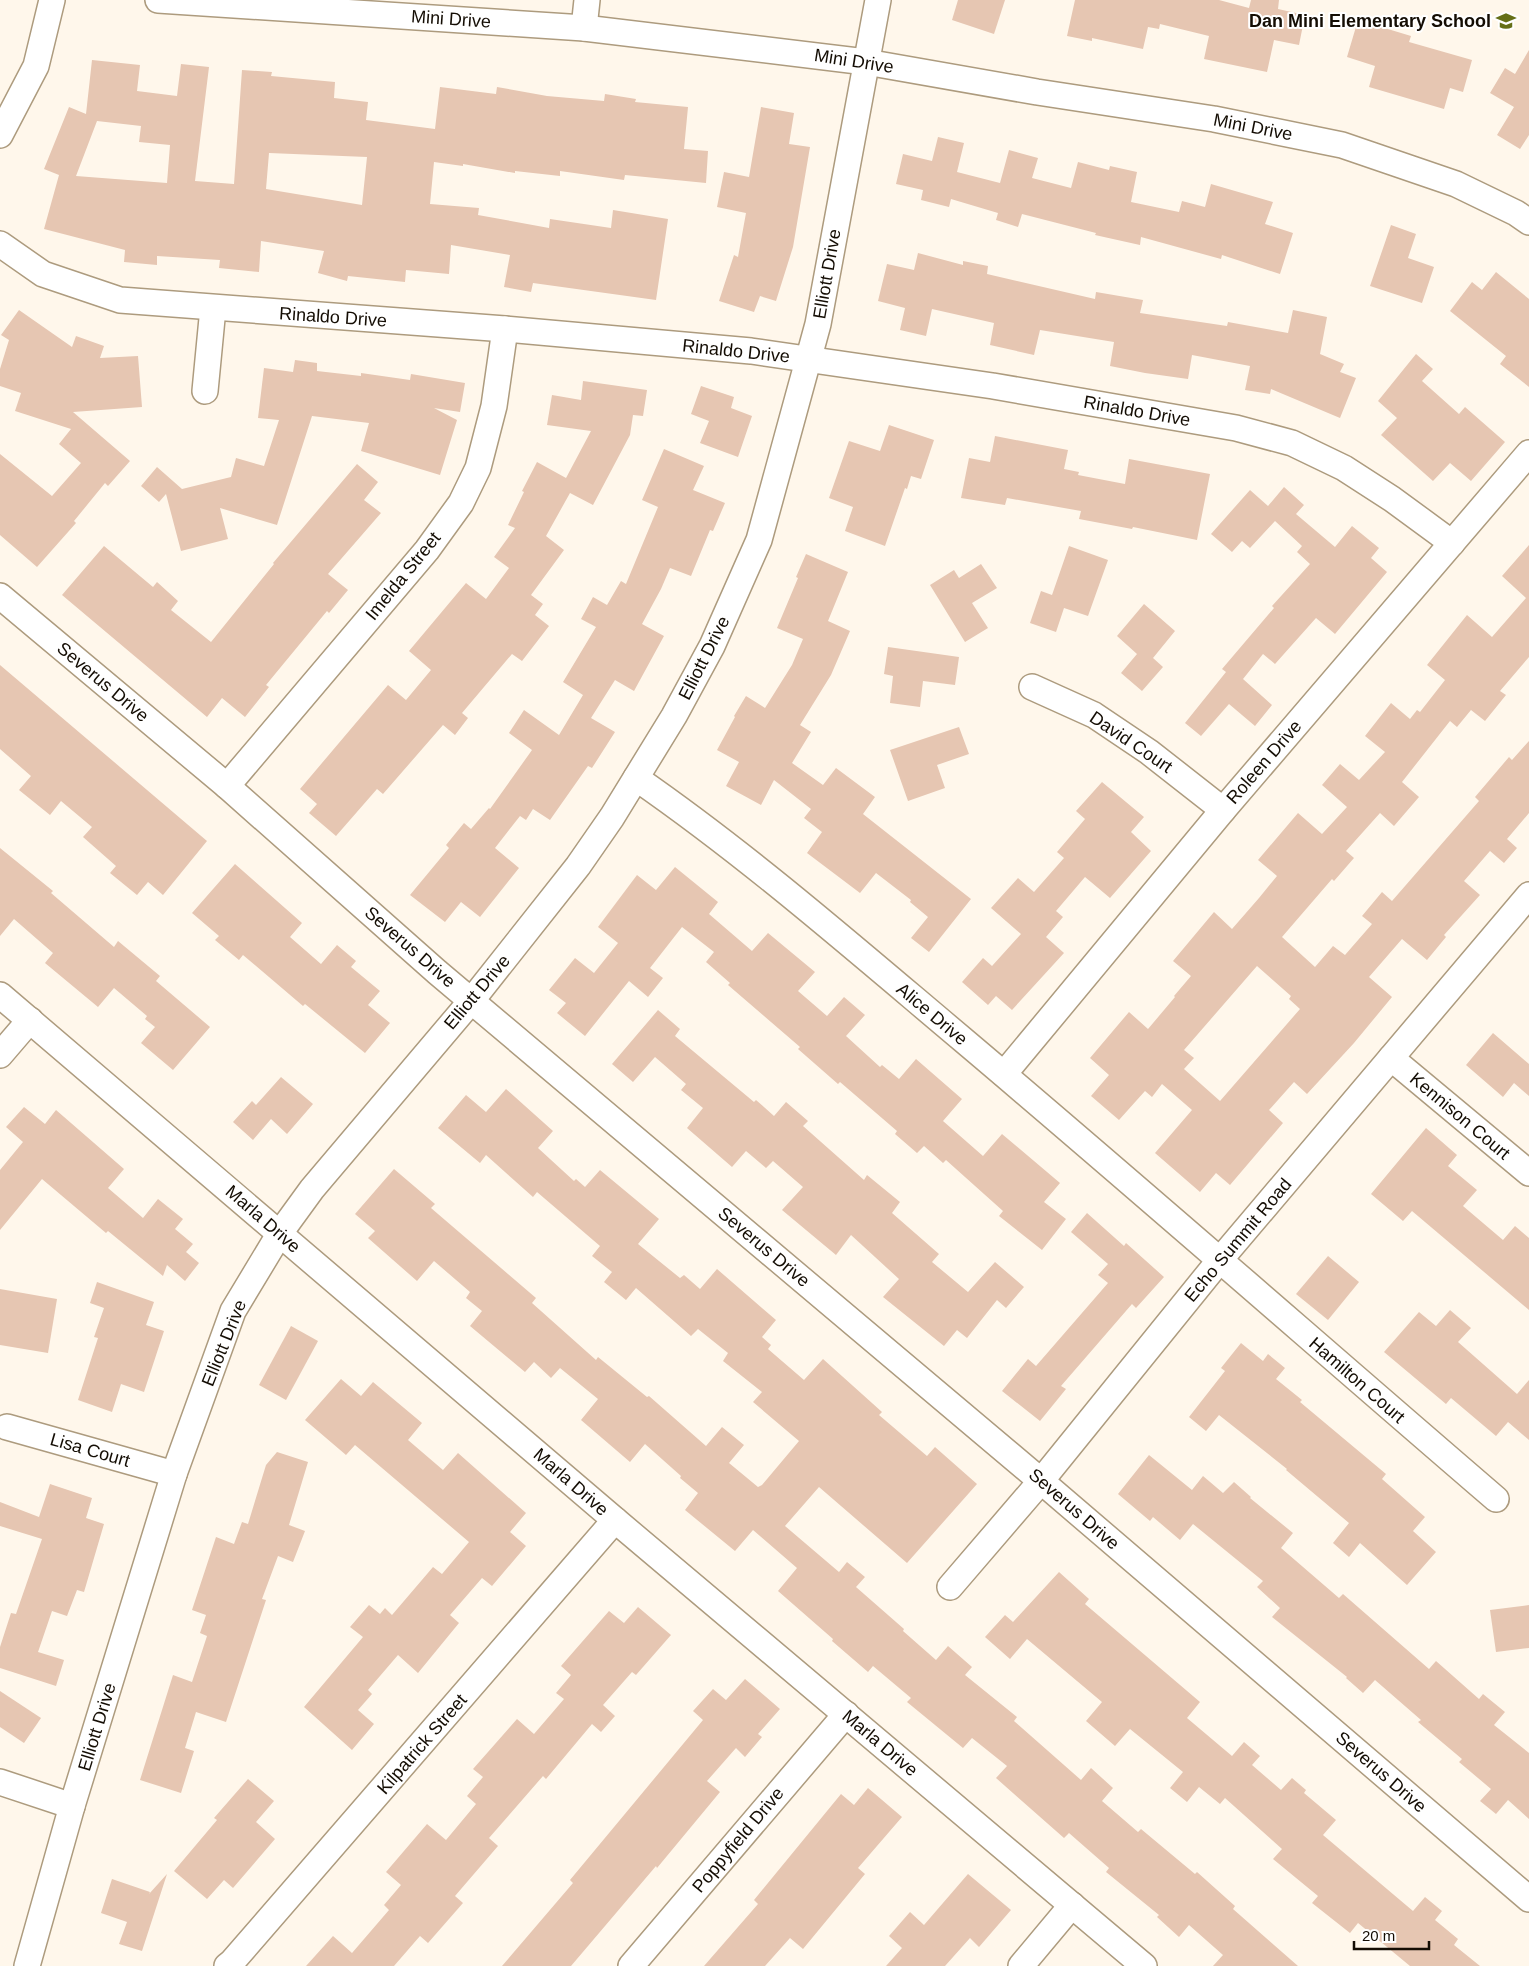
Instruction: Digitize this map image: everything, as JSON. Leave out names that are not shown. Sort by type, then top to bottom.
[{"type":"street","points":[[0,135],[36,66],[52,0]]},
{"type":"street","name":"Mini Drive","points":[[158,0],[584,28],[866,62],[1037,92],[1214,118],[1342,145],[1456,184],[1516,213],[1529,222]]},
{"type":"street","points":[[584,28],[587,0]]},
{"type":"street","name":"Elliott Drive","points":[[27,1966],[72,1806],[174,1474],[233,1311],[280,1233],[312,1189],[472,1000],[578,866],[612,817],[674,716],[712,646],[759,540],[820,315],[878,0]]},
{"type":"street","name":"Rinaldo Drive","points":[[0,244],[43,274],[120,300],[505,329],[751,351],[993,386],[1236,428],[1292,443],[1344,468],[1392,499],[1452,543]]},
{"type":"street","points":[[205,390],[213,308]]},
{"type":"street","name":"Imelda Street","points":[[226,786],[427,550],[461,503],[478,468],[494,406],[505,329]]},
{"type":"street","name":"Roleen Drive","points":[[1004,1074],[1223,810],[1529,453]]},
{"type":"street","name":"Severus Drive","points":[[0,596],[226,786],[437,972],[1040,1480],[1529,1899]]},
{"type":"street","name":"David Court","points":[[1032,687],[1094,715],[1149,752],[1223,810]]},
{"type":"street","name":"Alice Drive","points":[[636,778],[693,817],[788,892],[1004,1074],[1219,1261]]},
{"type":"street","name":"Echo Summit Road","points":[[950,1587],[1219,1261],[1529,895]]},
{"type":"street","name":"Marla Drive","points":[[0,995],[615,1520],[1144,1966]]},
{"type":"street","points":[[0,1056],[30,1020]]},
{"type":"street","name":"Kennison Court","points":[[1391,1058],[1529,1173]]},
{"type":"street","name":"Hamilton Court","points":[[1219,1261],[1496,1499]]},
{"type":"street","name":"Lisa Court","points":[[6,1427],[174,1474]]},
{"type":"street","name":"Kilpatrick Street","points":[[227,1966],[615,1520]]},
{"type":"street","name":"Poppyfield Drive","points":[[631,1966],[846,1714]]},
{"type":"street","points":[[0,1782],[72,1806]]},
{"type":"street","points":[[1021,1966],[1072,1905]]},
{"type":"building","points":[[958,0],[1005,0],[994,34],[952,20]]},
{"type":"building","points":[[1075,0],[1219,0],[1249,8],[1251,0],[1279,0],[1278,9],[1305,15],[1299,45],[1274,40],[1267,72],[1204,59],[1209,36],[1160,24],[1159,29],[1148,27],[1143,49],[1092,38],[1092,41],[1067,36]]},
{"type":"building","points":[[1358,20],[1411,36],[1409,42],[1472,60],[1463,92],[1450,88],[1444,109],[1369,87],[1375,66],[1347,57]]},
{"type":"building","points":[[1529,50],[1529,135],[1520,149],[1497,135],[1514,107],[1490,93],[1505,68],[1515,74]]},
{"type":"building","points":[[92,60],[140,65],[137,91],[177,96],[181,64],[209,67],[195,181],[234,184],[242,70],[272,72],[271,76],[335,82],[334,98],[368,102],[366,120],[435,129],[440,87],[496,94],[497,87],[547,96],[604,101],[605,94],[636,99],[635,102],[688,107],[684,149],[708,151],[706,183],[625,175],[624,180],[560,171],[560,176],[515,171],[515,173],[463,164],[463,166],[434,162],[430,204],[479,208],[478,215],[549,228],[550,219],[611,228],[613,210],[668,219],[656,300],[533,283],[531,292],[504,287],[510,255],[451,245],[449,274],[406,270],[405,282],[348,276],[347,281],[318,273],[324,251],[261,241],[259,272],[219,268],[220,260],[157,256],[157,265],[124,262],[125,250],[44,229],[59,175],[44,169],[69,107],[86,114]],"holes":[[[97,121],[141,126],[139,142],[170,145],[167,183],[76,176]],[[269,153],[367,157],[362,205],[266,189]]]},
{"type":"building","points":[[761,107],[794,113],[789,144],[810,147],[793,247],[776,301],[760,296],[754,312],[719,301],[734,255],[738,257],[746,213],[717,207],[724,172],[749,177]]},
{"type":"building","points":[[938,137],[964,143],[957,172],[1000,183],[1009,150],[1038,158],[1032,178],[1071,188],[1078,162],[1109,170],[1110,166],[1137,172],[1131,202],[1179,212],[1182,201],[1205,207],[1211,184],[1273,202],[1265,224],[1293,233],[1280,274],[1222,255],[1221,259],[1141,237],[1140,245],[1095,235],[1096,233],[1022,214],[1018,227],[996,220],[998,213],[951,199],[949,207],[921,200],[923,190],[896,184],[903,154],[932,161]]},
{"type":"building","points":[[1391,225],[1416,234],[1408,258],[1434,267],[1422,303],[1370,286]]},
{"type":"building","points":[[918,253],[963,265],[963,261],[988,266],[987,274],[1095,299],[1096,292],[1143,300],[1140,313],[1227,326],[1228,322],[1288,333],[1293,310],[1327,317],[1320,354],[1344,364],[1340,372],[1356,378],[1340,418],[1271,389],[1270,394],[1245,390],[1250,366],[1192,355],[1188,379],[1145,373],[1110,366],[1114,342],[1040,330],[1034,355],[990,345],[994,323],[932,309],[926,336],[900,330],[905,308],[878,301],[887,264],[914,270]]},
{"type":"building","points":[[1496,272],[1529,299],[1529,387],[1500,364],[1506,356],[1450,311],[1472,282],[1482,290]]},
{"type":"building","points":[[19,310],[72,347],[76,336],[104,346],[100,358],[138,356],[142,407],[73,412],[130,461],[108,486],[105,483],[74,521],[76,523],[37,567],[0,535],[0,454],[52,496],[81,463],[59,444],[71,429],[15,411],[21,393],[0,386],[0,369],[9,340],[1,335]]},
{"type":"building","points":[[1416,354],[1433,369],[1422,381],[1459,414],[1465,407],[1505,442],[1471,481],[1450,463],[1433,481],[1381,435],[1397,418],[1378,401]]},
{"type":"building","points":[[295,360],[317,363],[317,371],[361,376],[361,373],[410,380],[411,374],[465,383],[460,412],[434,408],[457,420],[440,475],[361,451],[369,423],[312,416],[277,525],[220,508],[228,539],[181,551],[166,494],[159,502],[141,486],[157,467],[182,489],[231,477],[236,458],[264,466],[279,420],[258,418],[264,368],[293,372]]},
{"type":"building","points":[[583,381],[647,390],[643,416],[633,415],[630,435],[593,505],[570,493],[546,536],[564,550],[531,595],[543,604],[535,615],[549,626],[522,661],[512,654],[462,713],[468,718],[455,735],[443,725],[383,794],[377,789],[336,836],[309,813],[317,804],[300,789],[388,685],[406,700],[431,670],[409,651],[466,583],[486,599],[509,568],[494,557],[515,528],[508,525],[537,462],[566,478],[591,431],[547,425],[552,395],[581,400]]},
{"type":"building","points":[[701,386],[734,397],[731,408],[752,416],[738,457],[700,443],[709,421],[691,414]]},
{"type":"building","points":[[889,425],[934,440],[921,479],[911,476],[907,489],[905,488],[885,546],[845,531],[853,507],[829,498],[849,441],[880,451]]},
{"type":"building","points":[[995,436],[1068,450],[1064,469],[1079,472],[1078,475],[1125,484],[1129,459],[1210,474],[1197,540],[1133,527],[1132,529],[1079,519],[1081,511],[1007,498],[1005,505],[961,498],[969,458],[990,462]]},
{"type":"building","points":[[664,449],[704,466],[693,490],[725,503],[713,531],[710,530],[691,576],[670,568],[642,624],[664,636],[634,691],[615,680],[591,718],[615,732],[592,768],[588,766],[550,820],[533,809],[526,820],[520,816],[495,848],[519,868],[480,917],[461,902],[445,922],[410,895],[449,848],[446,845],[464,823],[471,829],[490,809],[532,750],[509,733],[524,710],[559,735],[583,695],[563,682],[596,627],[581,619],[593,597],[607,605],[621,581],[626,584],[658,507],[642,500]]},
{"type":"building","points":[[357,464],[378,482],[364,500],[381,513],[328,574],[348,590],[329,613],[327,611],[266,685],[269,687],[245,717],[222,698],[207,717],[62,595],[104,546],[153,587],[157,582],[178,601],[171,610],[211,642],[273,563]]},
{"type":"building","points":[[1284,487],[1304,505],[1296,514],[1335,547],[1352,526],[1379,548],[1371,558],[1387,572],[1335,634],[1316,618],[1275,664],[1263,654],[1243,679],[1272,705],[1255,726],[1229,704],[1201,736],[1185,723],[1226,672],[1222,669],[1274,608],[1272,606],[1310,564],[1297,552],[1302,546],[1275,521],[1250,548],[1242,541],[1232,552],[1211,534],[1250,490],[1268,506]]},
{"type":"building","points":[[1529,545],[1529,657],[1500,691],[1506,695],[1485,721],[1471,710],[1457,727],[1450,721],[1402,782],[1419,797],[1394,826],[1380,813],[1346,851],[1354,858],[1334,881],[1332,879],[1282,937],[1315,967],[1333,946],[1345,955],[1372,924],[1362,916],[1382,892],[1392,901],[1479,801],[1475,797],[1509,757],[1512,760],[1529,741],[1529,813],[1507,839],[1517,848],[1504,863],[1490,851],[1464,881],[1480,895],[1444,935],[1446,937],[1427,960],[1402,939],[1369,977],[1392,997],[1354,1043],[1307,1094],[1294,1082],[1269,1110],[1283,1123],[1230,1185],[1216,1173],[1200,1192],[1155,1153],[1192,1110],[1162,1084],[1152,1097],[1145,1091],[1119,1120],[1091,1096],[1109,1075],[1090,1058],[1129,1012],[1148,1029],[1191,976],[1173,961],[1214,912],[1232,929],[1277,876],[1258,860],[1298,813],[1322,834],[1347,807],[1322,785],[1340,764],[1359,780],[1385,752],[1365,736],[1391,703],[1410,719],[1417,710],[1420,712],[1445,680],[1427,665],[1467,615],[1492,637],[1526,598],[1502,576]],"holes":[[[1257,966],[1291,996],[1289,999],[1300,1009],[1220,1101],[1184,1069],[1194,1058],[1184,1050]]]},
{"type":"building","points":[[1069,546],[1108,560],[1088,616],[1064,608],[1056,632],[1030,623],[1041,591],[1052,595]]},
{"type":"building","points":[[806,554],[848,572],[828,621],[850,631],[831,675],[800,725],[811,732],[792,763],[823,785],[836,768],[875,797],[863,814],[971,899],[929,952],[911,938],[928,917],[910,902],[911,900],[876,873],[860,893],[807,853],[822,832],[804,818],[811,809],[774,780],[761,805],[726,786],[739,762],[717,750],[734,716],[746,696],[765,708],[792,665],[803,639],[777,628]]},
{"type":"building","points":[[981,564],[997,588],[972,603],[988,628],[965,642],[930,585],[954,570],[959,578]]},
{"type":"building","points":[[1144,604],[1175,631],[1153,658],[1163,667],[1142,691],[1121,673],[1137,654],[1117,636]]},
{"type":"building","points":[[888,647],[959,657],[955,685],[923,681],[920,707],[890,703],[893,676],[884,674]]},
{"type":"building","points":[[0,665],[207,841],[163,895],[148,882],[137,895],[110,873],[116,866],[83,837],[92,827],[61,801],[50,815],[19,790],[31,776],[0,749]]},
{"type":"building","points":[[959,727],[969,754],[937,765],[945,788],[908,801],[890,750]]},
{"type":"building","points":[[1102,782],[1144,817],[1131,832],[1151,851],[1110,898],[1085,877],[1056,911],[1063,917],[1046,937],[1064,953],[1012,1010],[996,996],[988,1005],[962,982],[983,958],[992,966],[1021,934],[991,908],[1018,878],[1034,892],[1064,858],[1057,852],[1085,819],[1076,811]]},
{"type":"building","points":[[0,848],[53,891],[51,893],[114,947],[118,941],[160,976],[156,981],[210,1027],[173,1070],[141,1043],[155,1027],[145,1019],[147,1016],[114,988],[98,1007],[45,963],[53,953],[14,919],[0,936]]},
{"type":"building","points":[[235,864],[302,923],[290,937],[321,964],[337,945],[356,961],[351,967],[380,991],[368,1005],[390,1023],[365,1053],[305,1004],[303,1006],[243,955],[239,960],[215,940],[219,936],[192,913]]},
{"type":"building","points":[[675,867],[718,902],[709,914],[752,951],[768,933],[815,972],[798,991],[827,1016],[844,997],[865,1015],[846,1036],[880,1067],[882,1065],[899,1079],[916,1059],[962,1099],[943,1121],[983,1156],[1002,1134],[1060,1183],[1044,1202],[1066,1219],[1042,1250],[999,1216],[1003,1211],[946,1160],[943,1163],[924,1146],[917,1153],[895,1134],[897,1131],[798,1049],[800,1047],[728,985],[730,983],[706,962],[714,952],[682,927],[650,968],[663,978],[648,997],[629,981],[585,1036],[557,1013],[566,1003],[549,990],[575,958],[594,973],[618,943],[598,927],[637,875],[656,890]]},
{"type":"building","points":[[658,1010],[680,1029],[675,1036],[754,1102],[756,1100],[774,1116],[786,1102],[808,1121],[803,1126],[864,1180],[867,1175],[900,1202],[892,1213],[939,1254],[932,1262],[968,1292],[995,1262],[1024,1287],[1006,1308],[997,1300],[967,1338],[957,1330],[944,1346],[883,1297],[899,1279],[851,1235],[836,1255],[782,1210],[803,1187],[773,1161],[766,1168],[746,1151],[732,1167],[687,1128],[703,1108],[681,1090],[686,1084],[655,1057],[633,1082],[612,1064]]},
{"type":"building","points":[[1493,1033],[1529,1064],[1529,1096],[1514,1083],[1503,1097],[1466,1065]]},
{"type":"building","points":[[281,1077],[313,1104],[287,1134],[271,1119],[253,1140],[233,1122],[252,1101],[256,1105]]},
{"type":"building","points":[[506,1089],[553,1131],[538,1148],[574,1181],[576,1179],[585,1187],[600,1170],[659,1219],[638,1244],[680,1278],[684,1275],[700,1289],[717,1269],[776,1320],[762,1337],[771,1345],[768,1349],[804,1380],[823,1359],[882,1412],[879,1415],[927,1456],[935,1447],[977,1484],[907,1563],[819,1487],[785,1526],[839,1572],[847,1562],[865,1577],[856,1587],[936,1660],[948,1646],[972,1667],[965,1675],[1017,1717],[1014,1721],[1081,1780],[1091,1768],[1113,1788],[1102,1801],[1138,1832],[1141,1829],[1195,1874],[1197,1872],[1235,1906],[1233,1909],[1298,1966],[1213,1966],[1223,1955],[1189,1925],[1179,1937],[1157,1917],[1159,1915],[1106,1872],[1109,1868],[1069,1833],[1064,1838],[996,1778],[1007,1766],[972,1738],[963,1748],[907,1702],[911,1698],[873,1666],[868,1672],[778,1591],[797,1568],[753,1530],[735,1551],[685,1510],[698,1493],[645,1444],[630,1462],[581,1420],[598,1399],[560,1368],[551,1378],[534,1362],[525,1372],[470,1326],[482,1311],[466,1298],[470,1292],[434,1261],[417,1281],[368,1238],[375,1231],[355,1214],[394,1169],[435,1204],[431,1208],[536,1298],[532,1303],[596,1360],[598,1357],[647,1397],[649,1396],[706,1446],[722,1427],[744,1445],[729,1463],[758,1487],[762,1485],[799,1441],[753,1402],[762,1392],[723,1361],[728,1353],[698,1329],[691,1336],[636,1288],[626,1300],[604,1282],[612,1272],[592,1256],[600,1246],[537,1192],[533,1197],[486,1155],[480,1163],[438,1128],[466,1095],[486,1112]]},
{"type":"building","points":[[24,1107],[45,1124],[56,1110],[124,1169],[108,1188],[143,1218],[158,1199],[183,1219],[175,1229],[193,1244],[186,1252],[199,1263],[185,1281],[167,1265],[163,1276],[108,1231],[106,1233],[42,1179],[0,1230],[0,1170],[23,1142],[6,1127]]},
{"type":"building","points":[[1426,1128],[1457,1155],[1448,1166],[1477,1190],[1463,1206],[1503,1240],[1515,1226],[1529,1238],[1529,1310],[1412,1211],[1403,1221],[1371,1194]]},
{"type":"building","points":[[1087,1213],[1124,1246],[1126,1243],[1164,1277],[1136,1308],[1132,1304],[1061,1386],[1066,1389],[1040,1421],[1002,1391],[1028,1359],[1036,1366],[1108,1283],[1098,1275],[1108,1264],[1071,1232]]},
{"type":"building","points":[[1328,1256],[1359,1282],[1328,1320],[1296,1294]]},
{"type":"building","points":[[97,1282],[154,1302],[146,1325],[164,1331],[144,1392],[121,1384],[112,1412],[78,1400],[98,1338],[94,1337],[104,1308],[90,1303]]},
{"type":"building","points":[[0,1289],[57,1299],[48,1353],[0,1345]]},
{"type":"building","points":[[1450,1310],[1471,1328],[1458,1342],[1517,1394],[1529,1380],[1529,1440],[1508,1422],[1496,1436],[1451,1398],[1446,1404],[1384,1352],[1419,1312],[1436,1326]]},
{"type":"building","points":[[291,1326],[318,1341],[286,1400],[259,1385]]},
{"type":"building","points":[[1241,1343],[1263,1361],[1268,1354],[1285,1368],[1276,1379],[1302,1400],[1300,1402],[1386,1474],[1382,1479],[1425,1517],[1413,1531],[1436,1552],[1407,1585],[1360,1543],[1349,1557],[1333,1543],[1349,1523],[1287,1469],[1219,1415],[1206,1431],[1189,1417],[1225,1371],[1221,1368]]},
{"type":"building","points":[[341,1379],[361,1396],[373,1382],[422,1423],[408,1440],[443,1470],[458,1453],[526,1513],[510,1532],[526,1546],[492,1586],[482,1578],[450,1615],[459,1623],[418,1673],[398,1655],[368,1690],[372,1694],[358,1710],[374,1724],[352,1750],[304,1707],[363,1637],[350,1627],[369,1605],[380,1614],[385,1608],[392,1615],[433,1567],[442,1574],[469,1542],[355,1445],[346,1455],[305,1420]]},
{"type":"building","points":[[277,1452],[308,1462],[289,1525],[305,1531],[293,1562],[278,1556],[262,1599],[266,1600],[226,1722],[196,1712],[185,1748],[194,1751],[181,1793],[140,1780],[173,1675],[192,1682],[207,1636],[200,1633],[206,1615],[192,1610],[216,1537],[234,1544],[242,1522],[248,1524],[266,1465]]},
{"type":"building","points":[[1149,1455],[1192,1490],[1203,1476],[1223,1493],[1234,1482],[1250,1498],[1293,1533],[1281,1548],[1339,1598],[1343,1594],[1429,1669],[1436,1661],[1479,1699],[1483,1694],[1505,1712],[1494,1725],[1529,1753],[1529,1819],[1508,1800],[1496,1814],[1480,1801],[1491,1789],[1459,1762],[1462,1759],[1418,1722],[1421,1720],[1375,1680],[1363,1693],[1347,1677],[1272,1617],[1280,1608],[1257,1587],[1263,1581],[1193,1524],[1180,1540],[1153,1517],[1150,1521],[1118,1494]]},
{"type":"building","points":[[50,1484],[92,1498],[86,1518],[104,1524],[84,1592],[77,1590],[67,1616],[52,1611],[38,1652],[64,1660],[56,1686],[0,1668],[0,1647],[11,1613],[16,1614],[42,1539],[0,1526],[0,1502],[39,1517]]},
{"type":"building","points":[[1059,1572],[1089,1599],[1085,1604],[1200,1702],[1187,1718],[1232,1756],[1244,1742],[1260,1756],[1252,1765],[1281,1790],[1292,1778],[1306,1790],[1304,1793],[1336,1820],[1323,1835],[1413,1911],[1425,1897],[1442,1911],[1435,1920],[1458,1939],[1454,1945],[1480,1966],[1410,1966],[1358,1923],[1350,1933],[1312,1903],[1318,1896],[1273,1859],[1282,1849],[1225,1798],[1220,1804],[1199,1787],[1187,1802],[1170,1788],[1183,1772],[1130,1729],[1115,1746],[1086,1721],[1102,1702],[1027,1639],[1010,1659],[985,1637],[1005,1615],[1013,1622]]},
{"type":"building","points":[[1529,1605],[1529,1648],[1496,1652],[1490,1610]]},
{"type":"building","points":[[638,1607],[671,1635],[636,1675],[632,1672],[603,1705],[615,1716],[601,1732],[592,1724],[546,1779],[543,1776],[489,1838],[498,1846],[455,1896],[463,1903],[428,1943],[420,1936],[394,1966],[306,1966],[333,1936],[352,1953],[389,1910],[384,1905],[401,1885],[386,1872],[427,1824],[446,1840],[476,1804],[467,1796],[483,1777],[473,1769],[517,1719],[534,1734],[564,1699],[556,1693],[571,1675],[561,1666],[609,1611],[624,1623]]},
{"type":"building","points":[[745,1679],[780,1709],[758,1734],[762,1737],[745,1757],[736,1748],[707,1781],[720,1792],[657,1868],[656,1866],[571,1966],[502,1966],[573,1883],[570,1880],[703,1720],[693,1711],[713,1689],[726,1700]]},
{"type":"building","points":[[0,1691],[41,1718],[24,1743],[0,1727]]},
{"type":"building","points":[[248,1779],[274,1801],[256,1822],[275,1839],[233,1888],[224,1880],[207,1899],[174,1871],[217,1820],[214,1818]]},
{"type":"building","points":[[868,1788],[902,1817],[858,1868],[865,1874],[803,1949],[790,1938],[765,1966],[704,1966],[758,1904],[754,1900],[841,1794],[854,1805]]},
{"type":"building","points":[[167,1874],[142,1951],[119,1944],[127,1922],[101,1913],[112,1879],[150,1892],[149,1894]]},
{"type":"building","points":[[968,1874],[1011,1910],[979,1947],[970,1938],[945,1966],[886,1966],[902,1948],[889,1936],[910,1912],[924,1925]]},
{"type":"place","name":"Dan Mini Elementary School","points":[[1506,21]]}]
